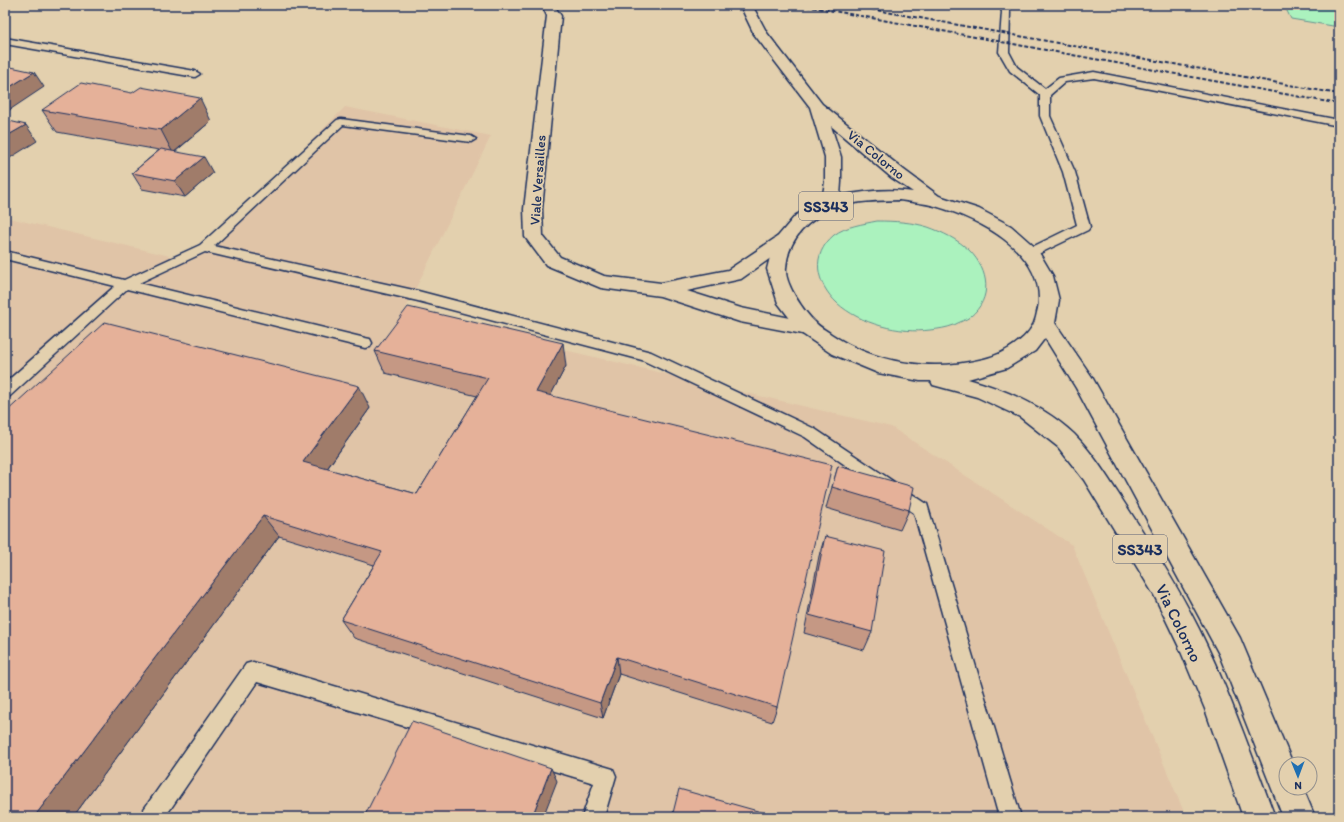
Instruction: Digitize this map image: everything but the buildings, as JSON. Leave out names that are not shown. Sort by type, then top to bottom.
[{"type":"main road","name":"Viale Versailles","points":[[548,5],[554,16],[533,209],[534,238],[553,261],[601,282],[661,290],[740,315],[808,328]]},
{"type":"main road","name":"Via Colorno","points":[[746,5],[761,34],[817,107],[898,174],[937,201]]},
{"type":"main road","name":"Via Colorno","points":[[817,107],[833,157],[833,182],[830,204]]},
{"type":"main road","name":"Via Colorno","points":[[920,373],[963,372],[1000,363],[1028,346],[1045,323],[1050,300],[1044,276],[1030,253],[1004,230],[973,213],[937,201],[899,195],[862,196],[830,204],[802,220],[783,241],[776,269],[784,298],[808,328],[839,349],[878,365],[920,373],[983,390],[1028,411],[1066,441],[1092,473],[1163,587],[1190,640],[1219,709],[1259,817]]},
{"type":"main road","name":"Viale Versailles","points":[[661,290],[734,275],[783,241]]},
{"type":"main road","name":"Via Colorno","points":[[1045,323],[1084,383],[1230,647],[1278,764]]},
{"type":"main road","points":[[1291,796],[1299,817]]},
{"type":"lane","points":[[1004,5],[1006,12],[1004,52],[1013,70],[1045,94]]},
{"type":"lane","points":[[5,41],[195,74]]},
{"type":"lane","points":[[1045,94],[1062,80],[1094,75],[1339,123]]},
{"type":"lane","points":[[1030,253],[1084,226],[1069,172],[1045,116],[1045,94]]},
{"type":"lane","points":[[5,392],[124,285],[204,248],[340,122],[472,139]]},
{"type":"lane","points":[[204,248],[418,296],[646,356],[810,433],[921,508],[1010,817]]},
{"type":"lane","points":[[5,255],[365,343]]},
{"type":"lane","points":[[152,817],[253,671],[606,776],[592,817]]},
{"type":"shaded area","points":[[345,107],[491,136],[404,312],[891,427],[1072,545],[1186,817],[5,817],[5,217],[191,261]]},
{"type":"green space","points":[[1284,5],[1339,5],[1339,27],[1291,19]]},
{"type":"green space","points":[[877,221],[903,222],[928,227],[939,231],[966,247],[981,267],[986,284],[985,293],[977,310],[970,317],[954,325],[939,329],[918,331],[893,329],[869,322],[857,317],[837,303],[824,287],[820,278],[819,260],[821,251],[834,235],[844,229]]},
{"type":"railway","points":[[801,5],[1339,104]]},
{"type":"railway","points":[[848,5],[1339,94]]}]
